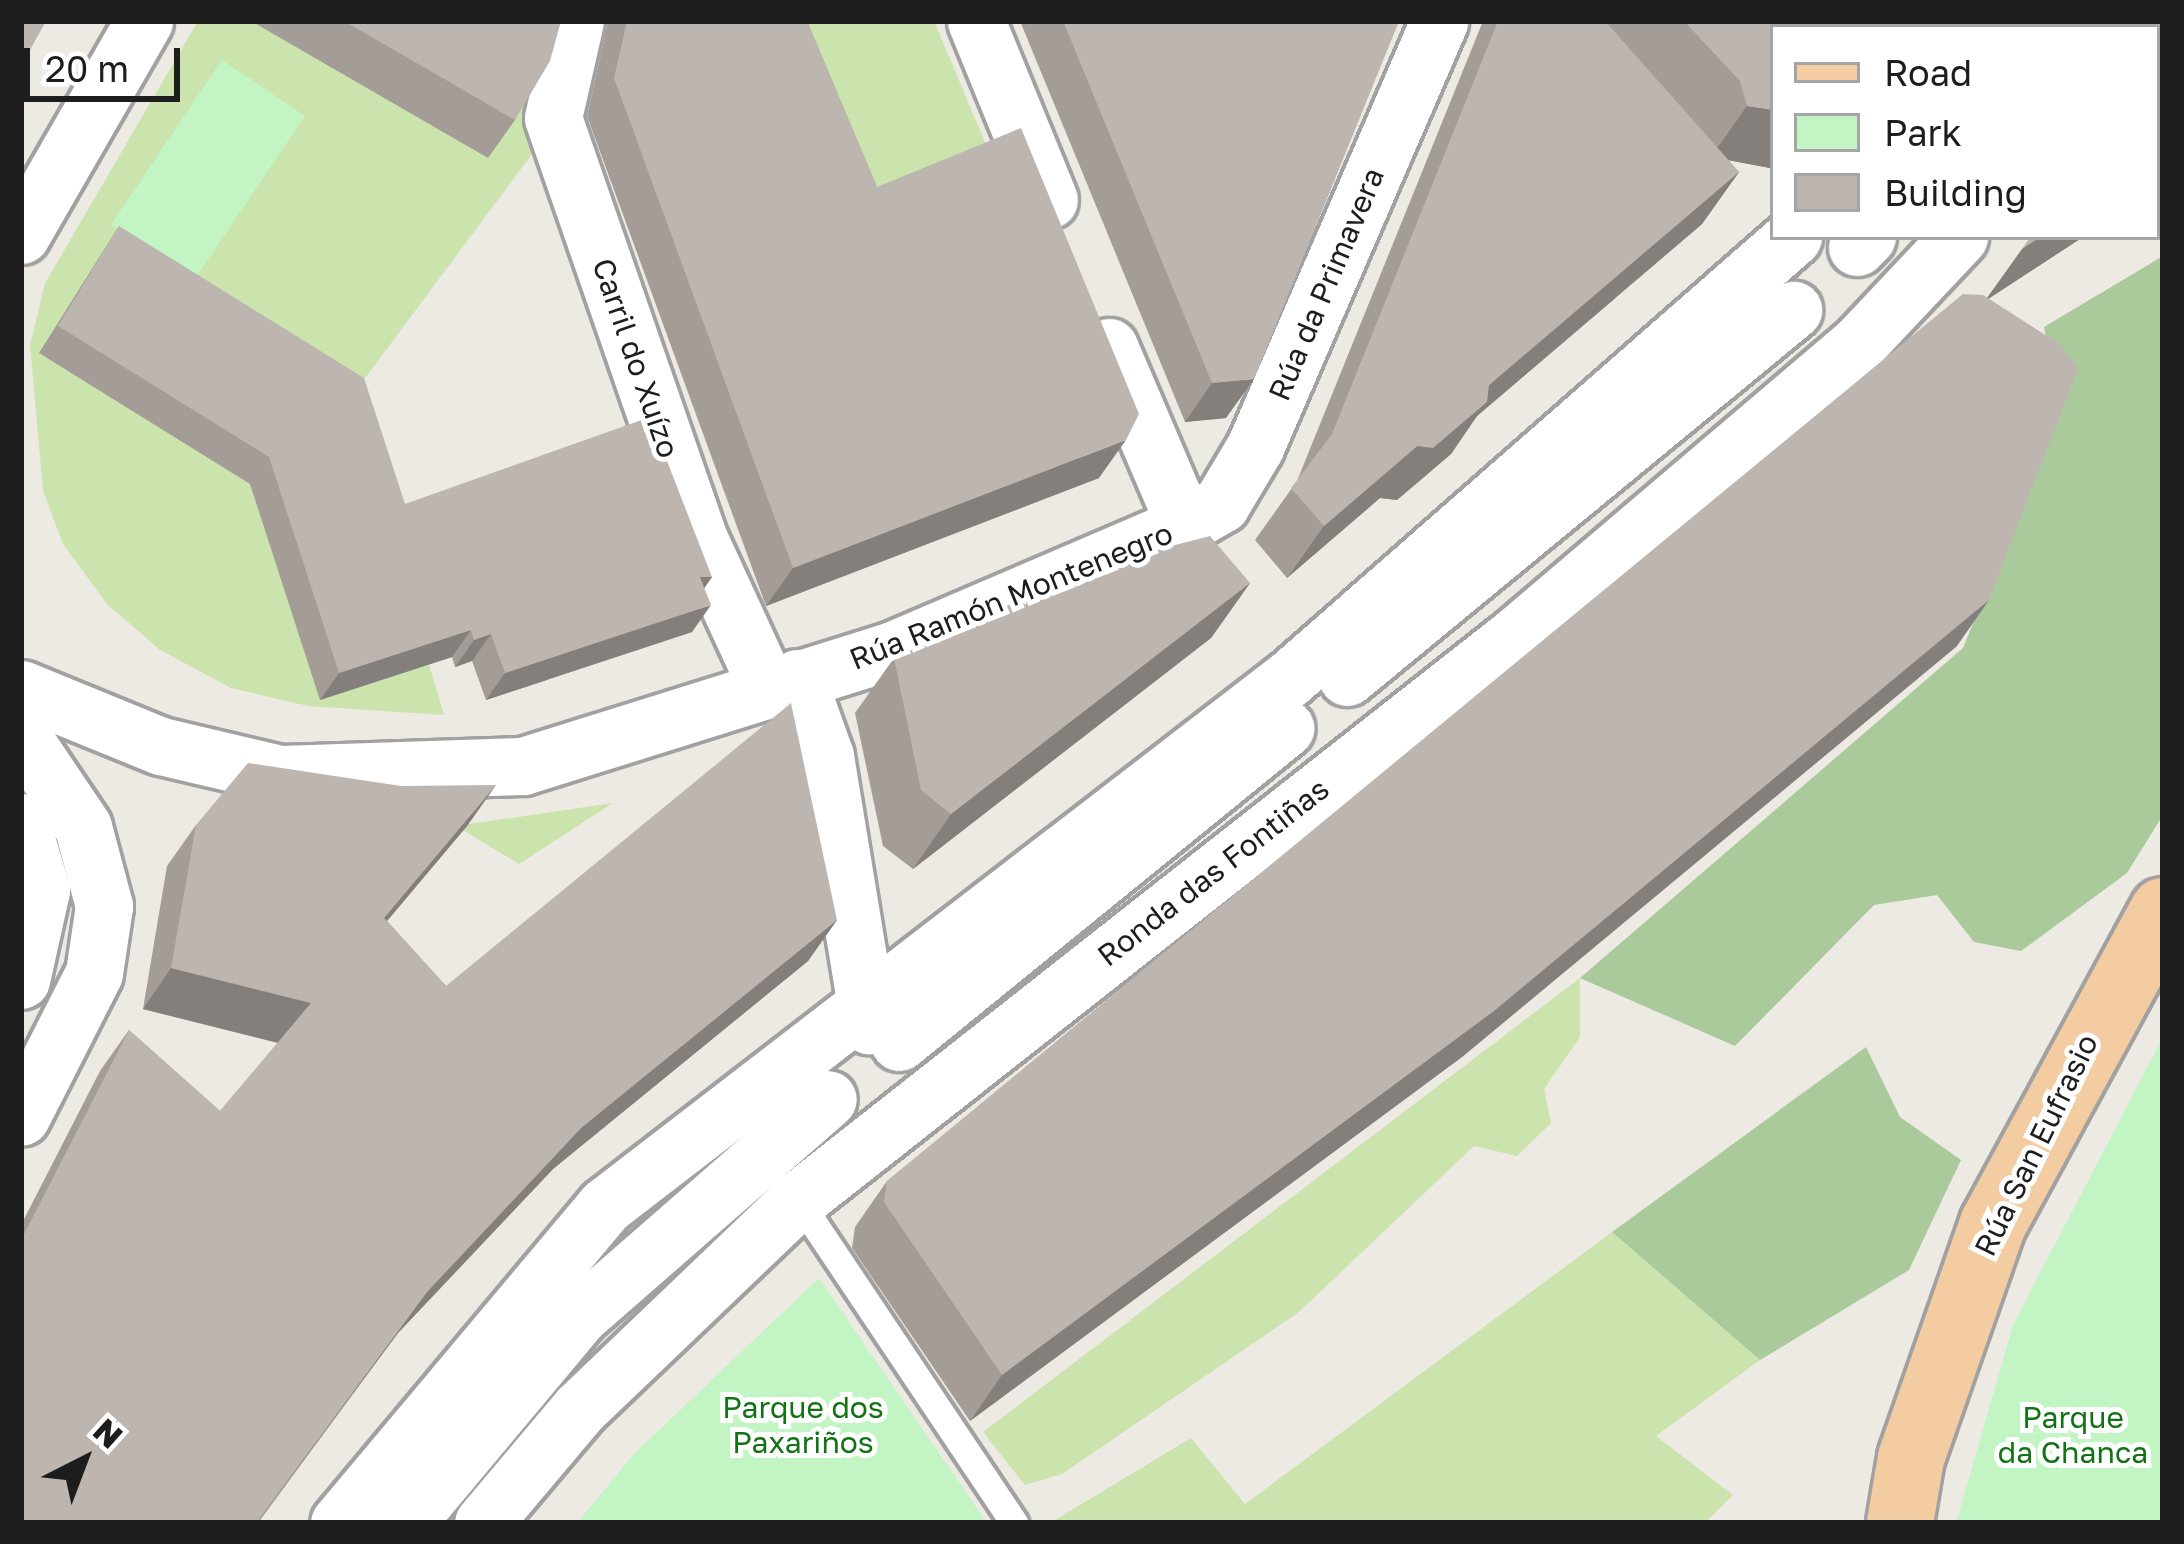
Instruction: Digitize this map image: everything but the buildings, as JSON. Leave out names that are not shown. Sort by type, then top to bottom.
[{"type":"main road","name":"Rúa San Eufrasio","points":[[1900,1523],[1911,1458],[1993,1224],[2163,911]]},
{"type":"street","points":[[21,235],[144,21]]},
{"type":"street","name":"Carril do Xuízo","points":[[574,21],[553,118],[698,537],[825,756],[875,1061],[908,1109]]},
{"type":"street","name":"Rúa Ramón Montenegro","points":[[21,689],[161,746],[352,779],[523,766],[893,650],[1185,525],[976,21]]},
{"type":"street","name":"Rúa da Primavera","points":[[1185,525],[1221,504],[1256,447],[1439,21]]},
{"type":"street","name":"Ronda das Fontiñas","points":[[482,1523],[579,1409],[798,1200],[1515,636],[1859,343],[1956,240]]},
{"type":"street","points":[[1787,269],[1859,343]]},
{"type":"street","points":[[340,1523],[605,1206],[864,997],[1275,690],[1787,269]]},
{"type":"street","points":[[899,1042],[1787,269]]},
{"type":"street","points":[[21,980],[40,890],[21,818],[25,746]]},
{"type":"street","points":[[21,1117],[94,974],[104,906],[83,827],[25,746]]},
{"type":"street","points":[[406,1523],[579,1316],[828,1099]]},
{"type":"lane","points":[[798,1200],[1014,1523]]},
{"type":"green space","points":[[198,21],[255,21],[527,93],[544,138],[345,405],[250,484],[429,664],[444,715],[308,706],[231,688],[160,650],[107,604],[63,544],[43,491],[30,345],[45,283]]},
{"type":"green space","points":[[768,21],[934,21],[995,166],[850,225]]},
{"type":"green space","points":[[222,60],[305,116],[194,280],[111,224]]},
{"type":"green space","points":[[2163,256],[2163,815],[2127,873],[2021,951],[1974,942],[1937,895],[1874,905],[1735,1046],[1580,978],[1963,648],[2059,411],[2044,327]]},
{"type":"green space","points":[[613,803],[519,864],[456,826]]},
{"type":"green space","points":[[1580,978],[1580,1037],[1544,1089],[1551,1123],[1517,1156],[1474,1146],[1299,1312],[1062,1474],[1025,1485],[983,1432]]},
{"type":"green space","name":"Parque da Chanca","points":[[2163,1037],[2163,1523],[1956,1523],[2013,1325]]},
{"type":"green space","points":[[1866,1047],[1900,1117],[1961,1160],[1909,1270],[1760,1360],[1612,1232]]},
{"type":"green space","points":[[1612,1232],[1760,1360],[1656,1436],[1733,1495],[1705,1523],[1050,1523],[1191,1438],[1245,1504]]},
{"type":"green space","name":"Parque dos Paxariños","points":[[819,1278],[987,1523],[577,1523],[634,1454]]}]
